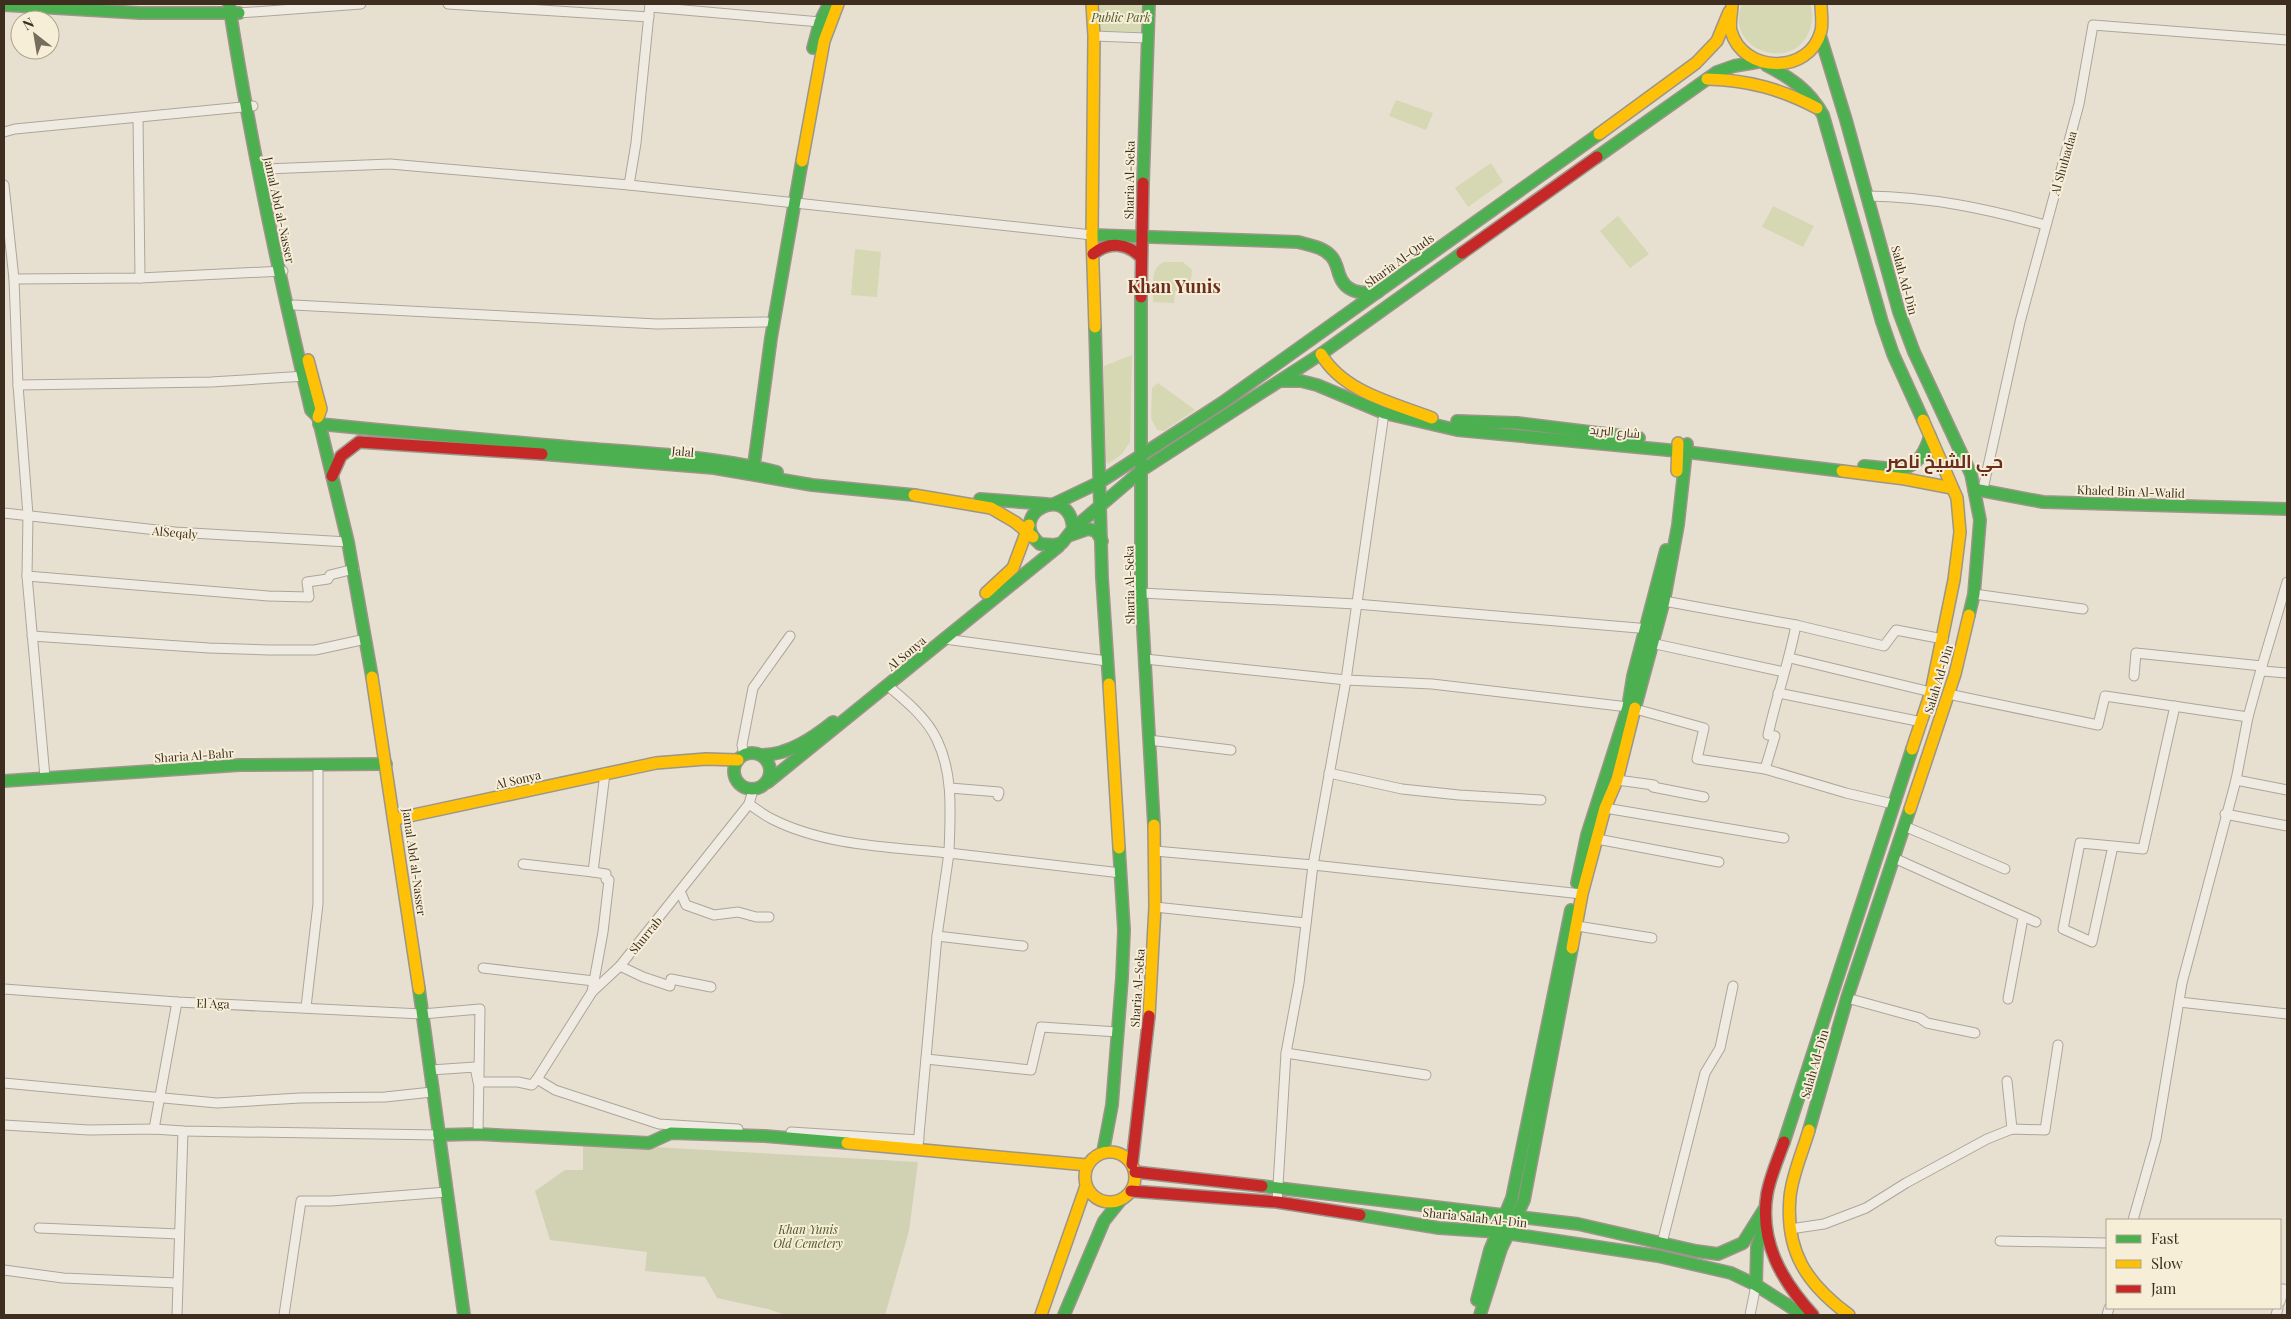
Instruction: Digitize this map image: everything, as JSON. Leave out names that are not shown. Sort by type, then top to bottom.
[{"type":"main road","points":[[748,469],[771,338],[811,57],[820,22],[829,4]]},
{"type":"main road","points":[[748,469],[766,322],[820,58],[831,19],[838,4]]},
{"type":"main road","name":"Sharia Al-Seka","points":[[1092,4],[1094,36],[1092,235],[1100,505],[1107,661],[1121,873],[1124,980],[1109,1133],[1103,1152]]},
{"type":"main road","name":"Sharia Al-Seka","points":[[1134,1168],[1148,1033],[1155,907],[1155,851],[1141,593],[1141,257],[1146,38],[1149,4]]},
{"type":"main road","points":[[1072,532],[1074,523],[1071,516],[1061,506],[1051,504],[1035,511],[1028,527],[1036,540],[1047,546],[1061,545],[1100,505],[1142,470],[1321,354],[1717,72],[1734,66],[1762,63],[1779,66],[1800,59],[1810,51],[1820,35],[1823,15],[1821,4]]},
{"type":"main road","points":[[4,5],[140,13],[234,8]]},
{"type":"main road","name":"Salah Ad-Din","points":[[1731,5],[1729,26],[1733,39],[1740,50],[1798,82],[1814,99],[1820,110],[1893,354],[1957,498],[1960,532],[1950,608],[1931,692],[1772,1178],[1765,1208],[1765,1225],[1769,1251],[1781,1277],[1793,1294],[1813,1315]]},
{"type":"main road","name":"Sharia Al-Quds","points":[[1051,504],[1100,482],[1222,403],[1696,63],[1717,42],[1731,5]]},
{"type":"main road","name":"Jamal Abd al-Nasser","points":[[234,8],[248,107],[281,271],[307,376],[321,409],[318,421],[354,569],[395,819],[464,1315]]},
{"type":"main road","name":"Salah Ad-Din","points":[[1820,35],[1826,63],[1838,91],[1906,332],[1979,489],[1980,520],[1974,594],[1968,623],[1948,694],[1847,998],[1790,1196],[1790,1230],[1793,1248],[1800,1264],[1815,1284],[1849,1315]]},
{"type":"main road","points":[[1707,79],[1758,82],[1782,90],[1820,110]]},
{"type":"main road","name":"Jamal Abd al-Nasser","points":[[248,107],[266,169],[281,271],[294,306],[307,376]]},
{"type":"main road","points":[[1856,227],[1874,220]]},
{"type":"main road","points":[[1092,235],[1298,242],[1329,254],[1337,266],[1340,278],[1350,290],[1364,294],[1380,291]]},
{"type":"main road","points":[[1093,254],[1102,247],[1118,244],[1131,248],[1141,257]]},
{"type":"main road","name":"شارع البريد","points":[[1321,354],[1324,363],[1330,370],[1354,386],[1382,400],[1432,418],[1467,422],[1517,423],[1905,479],[1952,488]]},
{"type":"main road","name":"شارع البريد","points":[[1280,381],[1301,381],[1318,385],[1384,413],[1457,430],[1682,447],[1846,466],[1900,468],[1911,466],[1921,459],[1926,452],[1930,436]]},
{"type":"main road","name":"Jalal","points":[[318,421],[412,434],[569,445],[748,469],[812,480],[978,499],[1051,504]]},
{"type":"main road","name":"Jalal","points":[[332,476],[336,462],[342,454],[359,442],[596,457],[714,468],[748,469],[812,485],[854,488],[976,504],[1001,513],[1028,527]]},
{"type":"main road","points":[[1510,1216],[1524,1200],[1577,926],[1579,894],[1587,835],[1632,708],[1650,643],[1651,628],[1664,602],[1678,524],[1682,447]]},
{"type":"main road","points":[[1480,1315],[1510,1216],[1512,1198],[1579,894],[1605,808],[1617,780],[1651,628],[1676,491],[1682,447]]},
{"type":"main road","name":"Khaled Bin Al-Walid","points":[[1979,489],[2044,502],[2287,510]]},
{"type":"main road","name":"Al Sonya","points":[[395,819],[656,763],[741,757],[756,753],[777,755],[788,750],[830,724],[1007,574],[1017,559],[1028,527]]},
{"type":"main road","points":[[1072,532],[1088,529],[1096,531],[1102,541]]},
{"type":"main road","name":"Al Sonya","points":[[753,790],[764,786],[1027,570],[1061,545]]},
{"type":"main road","points":[[762,755],[770,765],[768,782]]},
{"type":"main road","points":[[741,757],[734,771],[735,777],[742,786],[753,790]]},
{"type":"main road","name":"Sharia Al-Bahr","points":[[4,781],[240,765],[386,764]]},
{"type":"main road","points":[[1891,810],[1890,826],[1904,828]]},
{"type":"main road","points":[[439,1135],[478,1134],[649,1143],[671,1133],[765,1136],[919,1145],[1087,1165]]},
{"type":"main road","points":[[1064,1315],[1104,1222],[1130,1191],[1135,1181],[1134,1168],[1120,1153],[1103,1152],[1087,1165],[1084,1177],[1086,1186],[1096,1199],[1104,1202],[1120,1201]]},
{"type":"main road","name":"Sharia Salah Al-Din","points":[[1134,1168],[1578,1224],[1696,1251],[1718,1254],[1743,1243],[1765,1208]]},
{"type":"main road","points":[[1041,1315],[1086,1186]]},
{"type":"main road","name":"Sharia Salah Al-Din","points":[[1130,1191],[1277,1202],[1439,1228],[1504,1233],[1658,1256],[1731,1273],[1756,1285],[1804,1315]]},
{"type":"main road","points":[[1756,1285],[1757,1247],[1765,1225]]},
{"type":"main road","points":[[1474,1315],[1490,1250],[1504,1233]]},
{"type":"street","points":[[234,8],[361,4]]},
{"type":"street","points":[[448,4],[649,17]]},
{"type":"street","points":[[629,185],[636,143],[650,5],[820,22]]},
{"type":"street","name":"Al Shuhadaa","points":[[1979,489],[2045,225],[2080,104],[2093,25],[2287,40]]},
{"type":"street","points":[[1094,36],[1146,38]]},
{"type":"street","points":[[4,132],[15,128],[248,107]]},
{"type":"street","points":[[138,118],[140,278]]},
{"type":"street","points":[[266,169],[390,164],[629,185],[1092,235]]},
{"type":"street","points":[[4,184],[14,279],[18,385],[28,515],[27,576],[45,777]]},
{"type":"street","points":[[1867,196],[1910,197],[1987,209],[2045,225]]},
{"type":"street","points":[[14,279],[140,278],[281,271]]},
{"type":"street","points":[[4,300],[15,301]]},
{"type":"street","points":[[294,306],[657,324],[766,322]]},
{"type":"street","points":[[18,385],[211,382],[307,376]]},
{"type":"street","points":[[1277,1202],[1286,1053],[1298,983],[1313,865],[1346,680],[1384,413]]},
{"type":"street","name":"AlSeqaly","points":[[4,513],[175,532],[348,542]]},
{"type":"street","points":[[27,576],[268,596],[308,597],[308,582],[328,579],[330,575],[354,569]]},
{"type":"street","points":[[2133,1219],[2156,1140],[2179,1002],[2236,780],[2248,717],[2287,582]]},
{"type":"street","points":[[1141,593],[1356,604],[1651,628]]},
{"type":"street","points":[[1974,594],[2083,609]]},
{"type":"street","points":[[1664,602],[1796,625],[1884,646],[1896,630],[1943,639]]},
{"type":"street","points":[[1765,769],[1774,736],[1768,735],[1784,672],[1790,658],[1796,625]]},
{"type":"street","points":[[32,636],[209,648],[269,650],[315,650],[366,639]]},
{"type":"street","points":[[741,757],[753,688],[790,636]]},
{"type":"street","points":[[945,639],[1107,661]]},
{"type":"street","points":[[1650,643],[1784,672]]},
{"type":"street","points":[[2134,676],[2136,653],[2287,672]]},
{"type":"street","points":[[1790,658],[1931,692]]},
{"type":"street","points":[[1146,659],[1346,680],[1432,684],[1632,708],[1704,728],[1697,759],[1765,769],[1846,793],[1891,810]]},
{"type":"street","points":[[478,1082],[518,1082],[532,1085],[538,1079],[555,1090],[659,1124],[919,1145],[937,936],[949,853],[950,788],[937,740],[918,714],[888,686]]},
{"type":"street","points":[[1778,693],[1922,722]]},
{"type":"street","points":[[1948,694],[2098,726],[2105,696],[2248,717]]},
{"type":"street","points":[[2113,846],[2092,942],[2063,929],[2080,843],[2113,846],[2143,849],[2175,706]]},
{"type":"street","points":[[1149,740],[1231,750]]},
{"type":"street","points":[[306,1007],[318,904],[318,764]]},
{"type":"street","points":[[593,872],[605,773]]},
{"type":"street","points":[[1329,773],[1402,789],[1541,800]]},
{"type":"street","points":[[1617,780],[1654,785],[1653,788],[1704,797]]},
{"type":"street","points":[[2236,780],[2287,790]]},
{"type":"street","points":[[950,788],[999,792],[998,796]]},
{"type":"street","name":"Shurrab","points":[[538,1079],[592,992],[620,966],[680,891],[749,804],[753,790]]},
{"type":"street","points":[[749,804],[778,822],[832,839],[1121,873]]},
{"type":"street","points":[[1605,808],[1784,838]]},
{"type":"street","points":[[2226,814],[2287,826]]},
{"type":"street","points":[[1904,828],[2005,869]]},
{"type":"street","points":[[1596,839],[1719,862]]},
{"type":"street","points":[[1155,851],[1313,865],[1579,894]]},
{"type":"street","points":[[1894,858],[2023,918],[2036,922]]},
{"type":"street","points":[[523,864],[606,874],[606,879],[609,880],[603,932],[592,992]]},
{"type":"street","points":[[680,891],[686,905],[714,915],[738,912],[768,917]]},
{"type":"street","points":[[1155,907],[1306,923]]},
{"type":"street","points":[[2008,999],[2023,918]]},
{"type":"street","points":[[1577,926],[1652,938]]},
{"type":"street","points":[[937,936],[1023,946]]},
{"type":"street","points":[[620,966],[643,977],[670,986],[672,979],[711,987]]},
{"type":"street","points":[[483,968],[594,981]]},
{"type":"street","points":[[1662,1243],[1705,1073],[1720,1048],[1734,986]]},
{"type":"street","name":"El Aga","points":[[4,990],[177,1002],[422,1014],[480,1009],[478,1082]]},
{"type":"street","points":[[1847,998],[1920,1018],[1927,1023],[1974,1034]]},
{"type":"street","points":[[154,1129],[177,1002]]},
{"type":"street","points":[[2179,1002],[2287,1014]]},
{"type":"street","points":[[926,1059],[1031,1070],[1041,1027],[1118,1032]]},
{"type":"street","points":[[1790,1230],[1824,1224],[1866,1208],[1906,1183],[1971,1148],[2012,1129],[2046,1130],[2058,1044]]},
{"type":"street","points":[[1286,1053],[1426,1075]]},
{"type":"street","points":[[430,1070],[475,1067],[478,1082],[478,1134]]},
{"type":"street","points":[[2007,1081],[2012,1129]]},
{"type":"street","points":[[4,1084],[217,1102],[300,1098],[385,1097],[432,1092]]},
{"type":"street","points":[[4,1125],[89,1130],[154,1129],[439,1135]]},
{"type":"street","points":[[177,1315],[178,1234],[183,1131]]},
{"type":"street","points":[[284,1315],[301,1200],[331,1201],[447,1192]]},
{"type":"street","points":[[39,1228],[178,1234]]},
{"type":"street","points":[[2000,1242],[2106,1243]]},
{"type":"street","points":[[4,1270],[63,1278],[177,1283]]},
{"type":"street","points":[[1750,1315],[1756,1285]]},
{"type":"green space","name":"Public Park","points":[[1097,4],[1144,4],[1143,32],[1099,31]]},
{"type":"green space","points":[[1742,4],[1810,4],[1812,9],[1811,26],[1803,41],[1792,50],[1778,53],[1764,51],[1752,45],[1743,34],[1739,20]]},
{"type":"green space","points":[[1396,100],[1433,113],[1426,130],[1389,116]]},
{"type":"green space","points":[[1491,163],[1503,182],[1468,207],[1455,188]]},
{"type":"green space","points":[[1773,206],[1814,226],[1803,247],[1762,227]]},
{"type":"green space","points":[[1618,216],[1649,254],[1630,268],[1600,231]]},
{"type":"green space","points":[[855,249],[881,252],[877,297],[851,295]]},
{"type":"green space","points":[[1164,262],[1183,262],[1192,270],[1190,289],[1185,289],[1185,292],[1175,291],[1174,303],[1153,302],[1154,274],[1159,265]]},
{"type":"green space","points":[[1132,355],[1130,442],[1122,454],[1108,464],[1104,459],[1104,366]]},
{"type":"green space","points":[[1158,383],[1195,410],[1164,431],[1157,430],[1151,418],[1152,388]]},
{"type":"green space","name":"Khan Yunis Old Cemetery","points":[[583,1143],[918,1162],[909,1231],[885,1315],[785,1315],[768,1309],[717,1298],[705,1277],[645,1271],[647,1252],[550,1240],[535,1191],[565,1170],[583,1170]]},
{"type":"traffic: fast","points":[[229,4],[246,106],[277,259],[311,410],[318,417],[348,542],[372,677]]},
{"type":"traffic: fast","points":[[813,48],[820,22],[829,4]]},
{"type":"traffic: fast","points":[[1143,183],[1149,4]]},
{"type":"traffic: fast","points":[[4,5],[140,13],[239,13]]},
{"type":"traffic: fast","points":[[1820,35],[1846,120],[1899,312],[1914,352],[1971,474],[1980,520],[1974,594],[1969,615]]},
{"type":"traffic: fast","points":[[1597,157],[1717,72],[1734,66],[1758,62]]},
{"type":"traffic: fast","points":[[1766,65],[1799,86],[1812,98],[1823,115],[1882,322],[1893,354],[1923,420]]},
{"type":"traffic: fast","points":[[1054,504],[1100,482],[1222,403],[1599,134]]},
{"type":"traffic: fast","points":[[753,472],[771,338],[802,161]]},
{"type":"traffic: fast","points":[[1092,235],[1298,242],[1316,247],[1328,253],[1334,260],[1342,280],[1349,289],[1366,293],[1378,292]]},
{"type":"traffic: fast","points":[[1073,529],[1069,514],[1062,507],[1052,505],[1042,507],[1034,514],[1030,523],[1031,533],[1040,544],[1054,545],[1062,543],[1073,529],[1142,470],[1321,354],[1462,253]]},
{"type":"traffic: fast","points":[[1141,297],[1141,593],[1154,825]]},
{"type":"traffic: fast","points":[[1095,327],[1102,578],[1109,684]]},
{"type":"traffic: fast","points":[[1280,381],[1301,381],[1317,385],[1384,413],[1457,430],[1678,451],[1842,471]]},
{"type":"traffic: fast","points":[[1457,421],[1517,423],[1639,438]]},
{"type":"traffic: fast","points":[[319,424],[679,456],[729,462],[777,472]]},
{"type":"traffic: fast","points":[[1864,466],[1906,468],[1919,458],[1930,436]]},
{"type":"traffic: fast","points":[[1635,708],[1664,601],[1678,525],[1687,444]]},
{"type":"traffic: fast","points":[[542,454],[714,468],[812,485],[914,495]]},
{"type":"traffic: fast","points":[[1974,489],[2043,502],[2287,509]]},
{"type":"traffic: fast","points":[[980,499],[1047,504]]},
{"type":"traffic: fast","points":[[1071,535],[1088,529],[1096,531],[1102,541]]},
{"type":"traffic: fast","points":[[768,782],[1059,546]]},
{"type":"traffic: fast","points":[[1577,883],[1587,835],[1628,707],[1633,676],[1666,550]]},
{"type":"traffic: fast","points":[[762,755],[791,749],[833,722]]},
{"type":"traffic: fast","points":[[1784,1142],[1912,749]]},
{"type":"traffic: fast","points":[[752,753],[759,754],[765,758],[769,764],[770,771],[769,778],[765,784],[759,788],[752,789],[745,788],[739,784],[735,778],[734,771],[735,764],[739,758],[745,754],[752,753]]},
{"type":"traffic: fast","points":[[4,781],[240,765],[386,764]]},
{"type":"traffic: fast","points":[[1809,1130],[1847,998],[1910,809]]},
{"type":"traffic: fast","points":[[1103,1152],[1112,1105],[1122,978],[1124,930],[1119,848]]},
{"type":"traffic: fast","points":[[1477,1300],[1490,1250],[1512,1198],[1571,910]]},
{"type":"traffic: fast","points":[[1480,1315],[1501,1249],[1524,1200],[1572,948]]},
{"type":"traffic: fast","points":[[419,989],[464,1315]]},
{"type":"traffic: fast","points":[[439,1135],[478,1134],[649,1143],[671,1133],[765,1136],[847,1143]]},
{"type":"traffic: fast","points":[[1262,1186],[1578,1224],[1696,1251],[1718,1254],[1743,1243],[1765,1208]]},
{"type":"traffic: fast","points":[[1064,1315],[1104,1221],[1120,1201]]},
{"type":"traffic: fast","points":[[1360,1215],[1439,1228],[1499,1232],[1658,1256],[1731,1273],[1756,1285],[1803,1315]]},
{"type":"traffic: fast","points":[[1756,1285],[1757,1247],[1764,1226]]},
{"type":"traffic: slow","points":[[802,161],[824,41],[838,4]]},
{"type":"traffic: slow","points":[[1092,4],[1094,36],[1092,235],[1095,327]]},
{"type":"traffic: slow","points":[[1732,4],[1730,28],[1738,45],[1749,55],[1762,61],[1776,64],[1791,62],[1804,56],[1814,45],[1822,28],[1821,4]]},
{"type":"traffic: slow","points":[[1599,134],[1696,63],[1717,41],[1729,12]]},
{"type":"traffic: slow","points":[[1707,79],[1736,81],[1764,87],[1804,101],[1817,108]]},
{"type":"traffic: slow","points":[[1321,354],[1330,367],[1356,387],[1370,395],[1432,418]]},
{"type":"traffic: slow","points":[[308,360],[321,409],[318,417]]},
{"type":"traffic: slow","points":[[1912,749],[1931,692],[1954,580],[1960,532],[1957,498],[1923,420]]},
{"type":"traffic: slow","points":[[1677,471],[1678,443]]},
{"type":"traffic: slow","points":[[1842,471],[1905,479],[1952,488]]},
{"type":"traffic: slow","points":[[914,495],[991,508],[1015,522],[1033,537]]},
{"type":"traffic: slow","points":[[986,593],[1013,568],[1029,525]]},
{"type":"traffic: slow","points":[[1910,809],[1955,674],[1969,615]]},
{"type":"traffic: slow","points":[[372,677],[419,989]]},
{"type":"traffic: slow","points":[[1109,684],[1119,848]]},
{"type":"traffic: slow","points":[[1572,948],[1582,894],[1605,808],[1617,780],[1635,708]]},
{"type":"traffic: slow","points":[[395,819],[656,763],[706,759],[738,760]]},
{"type":"traffic: slow","points":[[1149,1016],[1155,907],[1154,825]]},
{"type":"traffic: slow","points":[[1809,1130],[1791,1189],[1789,1217],[1791,1234],[1795,1250],[1811,1279],[1821,1291],[1849,1315]]},
{"type":"traffic: slow","points":[[847,1143],[1087,1165]]},
{"type":"traffic: slow","points":[[1105,1152],[1115,1152],[1128,1159],[1135,1172],[1135,1177],[1135,1182],[1128,1195],[1115,1202],[1105,1202],[1096,1198],[1089,1191],[1085,1182],[1085,1172],[1089,1163],[1096,1156],[1105,1152]]},
{"type":"traffic: slow","points":[[1041,1315],[1086,1186]]},
{"type":"traffic: jam","points":[[1462,253],[1597,157]]},
{"type":"traffic: jam","points":[[1141,297],[1143,183]]},
{"type":"traffic: jam","points":[[1093,254],[1105,247],[1118,245],[1136,252],[1141,257]]},
{"type":"traffic: jam","points":[[332,476],[341,456],[359,442],[542,454]]},
{"type":"traffic: jam","points":[[1132,1164],[1149,1016]]},
{"type":"traffic: jam","points":[[1784,1142],[1767,1194],[1766,1228],[1775,1260],[1792,1288],[1813,1315]]},
{"type":"traffic: jam","points":[[1135,1172],[1262,1186]]},
{"type":"traffic: jam","points":[[1131,1191],[1277,1202],[1360,1215]]},
{"type":"district","name":"Khan Yunis","points":[[1174,286]]},
{"type":"district","name":"حي الشيخ ناصر","points":[[1945,461]]}]
